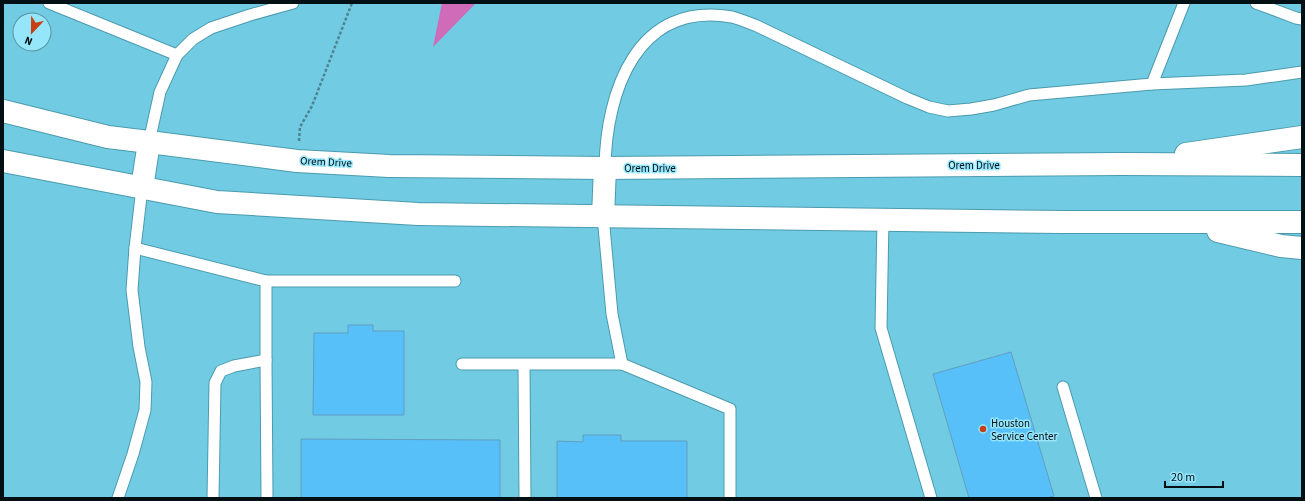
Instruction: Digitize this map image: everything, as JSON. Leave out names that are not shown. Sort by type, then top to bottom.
[{"type":"main road","name":"Orem Drive","points":[[3,111],[108,137],[297,161],[389,166],[605,168],[1122,164],[1302,165]]},
{"type":"main road","points":[[1122,164],[1302,137]]},
{"type":"main road","points":[[142,188],[149,142]]},
{"type":"main road","points":[[3,161],[225,203],[418,214],[1063,222],[1302,222]]},
{"type":"main road","points":[[603,216],[605,168]]},
{"type":"main road","points":[[1182,222],[1281,246],[1302,248]]},
{"type":"lane","points":[[49,3],[177,55]]},
{"type":"lane","points":[[149,142],[160,92],[177,55],[193,39],[211,28],[293,3]]},
{"type":"lane","points":[[1152,84],[1184,3]]},
{"type":"lane","points":[[1256,3],[1302,19]]},
{"type":"lane","points":[[605,168],[605,146],[610,116],[615,95],[628,66],[642,45],[656,32],[672,22],[694,16],[716,15],[733,17],[751,24],[908,98],[948,111],[971,110],[994,106],[1028,94],[1152,84],[1246,80],[1302,72]]},
{"type":"lane","points":[[118,498],[133,454],[145,410],[146,382],[139,347],[132,290],[134,248],[142,188]]},
{"type":"lane","points":[[603,216],[612,314],[622,364]]},
{"type":"lane","points":[[883,219],[881,328],[931,498]]},
{"type":"lane","points":[[134,248],[266,281],[455,281]]},
{"type":"lane","points":[[266,281],[267,498]]},
{"type":"lane","points":[[213,498],[215,383],[221,371],[234,366],[266,360]]},
{"type":"lane","points":[[462,364],[622,364],[730,409],[730,498]]},
{"type":"lane","points":[[524,365],[525,498]]},
{"type":"lane","points":[[1063,387],[1096,498]]},
{"type":"path","points":[[297,161],[300,127],[312,106],[352,3]]},
{"type":"shaded area","points":[[3,3],[1302,3],[1302,498],[3,498]]},
{"type":"shaded area","points":[[442,3],[476,3],[433,47]]},
{"type":"building","points":[[348,325],[373,325],[373,331],[404,331],[404,415],[313,415],[314,333],[348,333]]},
{"type":"building","points":[[1011,352],[1054,496],[1047,498],[969,498],[933,374]]},
{"type":"building","points":[[583,435],[621,435],[621,441],[687,441],[687,498],[557,498],[557,441],[583,442]]},
{"type":"building","points":[[301,439],[500,440],[500,498],[301,498]]},
{"type":"place","name":"Houston Service Center","points":[[983,429]]}]
